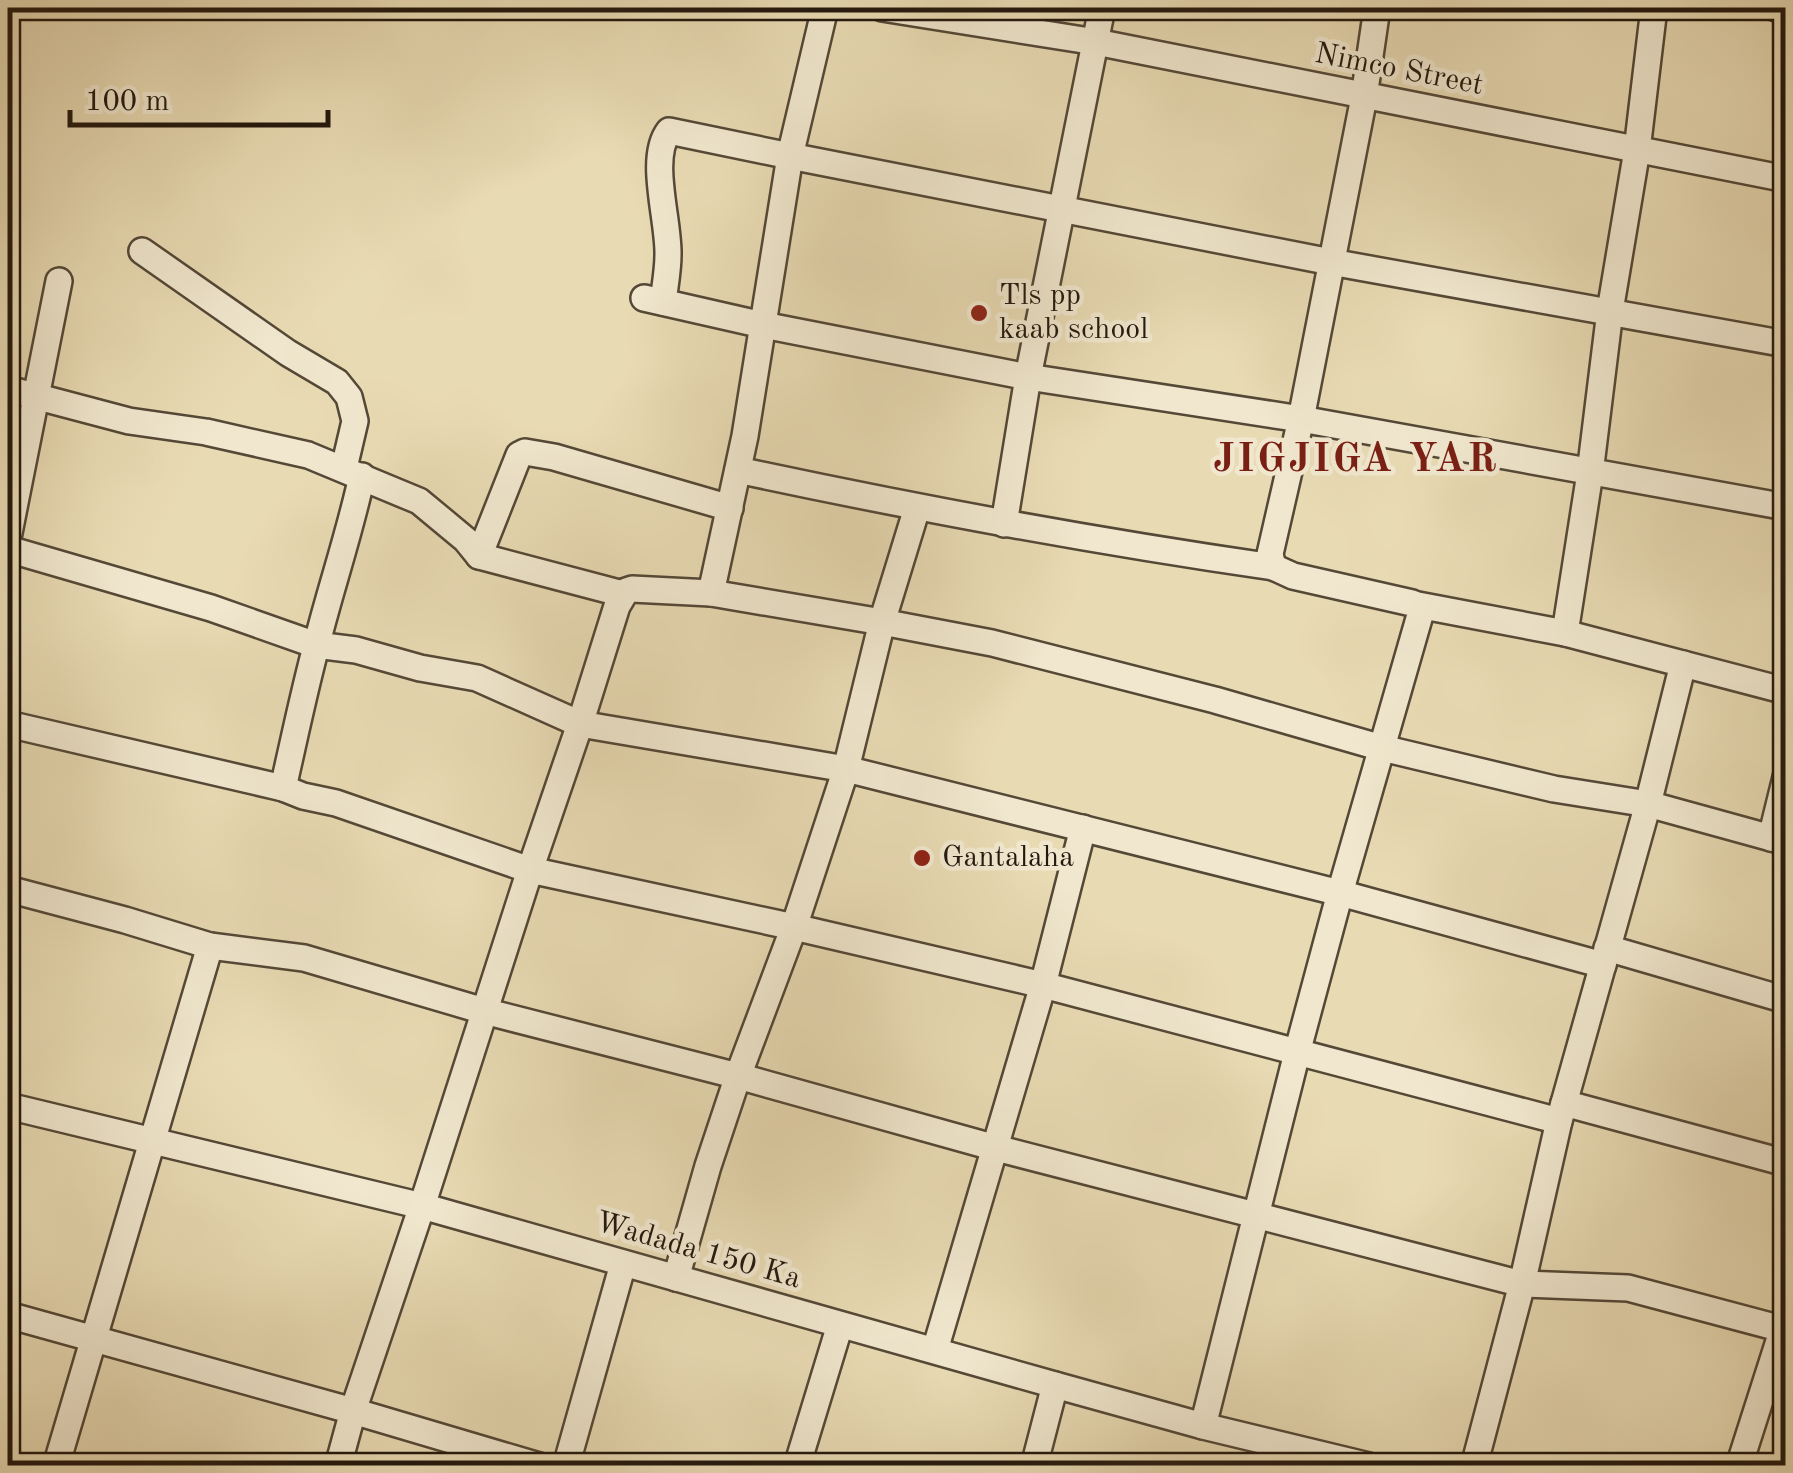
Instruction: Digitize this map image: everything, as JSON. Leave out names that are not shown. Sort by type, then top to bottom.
[{"type":"street","points":[[711,593],[738,470],[790,156],[825,8]]},
{"type":"street","name":"Nimco Street","points":[[882,8],[1096,42],[1786,179]]},
{"type":"street","points":[[1004,524],[1028,376],[1102,8]]},
{"type":"street","points":[[1273,567],[1270,554],[1302,419],[1364,97],[1377,8]]},
{"type":"street","points":[[1564,632],[1590,473],[1654,8]]},
{"type":"street","points":[[1776,8],[1786,9]]},
{"type":"street","points":[[1786,344],[1331,262],[670,131],[662,140],[668,253],[654,300],[1028,376],[1302,419],[1786,506]]},
{"type":"street","points":[[142,252],[337,382],[349,397],[355,421],[350,532],[316,644],[284,788]]},
{"type":"street","points":[[8,538],[59,281]]},
{"type":"street","points":[[8,389],[129,421],[206,432],[308,454],[419,501],[480,556],[623,594]]},
{"type":"street","points":[[480,556],[519,455],[525,452],[730,508]]},
{"type":"street","points":[[738,470],[1004,524],[1273,567],[1293,576],[1418,605],[1564,632],[1786,691]]},
{"type":"street","points":[[676,1278],[738,1076],[794,927],[846,769],[882,622],[917,508]]},
{"type":"street","points":[[8,549],[211,608],[316,644],[478,678],[580,724],[846,769],[1786,1000]]},
{"type":"street","points":[[338,1466],[617,606],[623,594],[632,589],[711,593],[992,644],[1382,748],[1554,789],[1648,804],[1778,840],[1786,777]]},
{"type":"street","points":[[1203,1426],[1297,1053],[1421,614],[1418,605]]},
{"type":"street","points":[[1474,1466],[1562,1112],[1683,664]]},
{"type":"street","points":[[8,724],[284,788],[530,870],[794,927],[1042,985],[1297,1053],[1786,1163]]},
{"type":"street","points":[[935,1350],[996,1148],[1083,828]]},
{"type":"street","points":[[8,890],[210,946],[304,958],[996,1148],[1522,1284],[1628,1288],[1785,1326],[1739,1466]]},
{"type":"street","points":[[56,1466],[210,946]]},
{"type":"street","name":"Wadada 150 Ka","points":[[8,1106],[422,1206],[1203,1426],[1296,1457],[1369,1466]]},
{"type":"street","points":[[566,1466],[623,1264]]},
{"type":"street","points":[[8,1316],[540,1466]]},
{"type":"street","points":[[797,1466],[840,1326]]},
{"type":"street","points":[[1034,1466],[1055,1386]]},
{"type":"place","name":"Tls pp kaab school","points":[[979,313]]},
{"type":"place","name":"Gantalaha","points":[[922,858]]},
{"type":"district","name":"JIGJIGA YAR","points":[[1356,461]]}]
